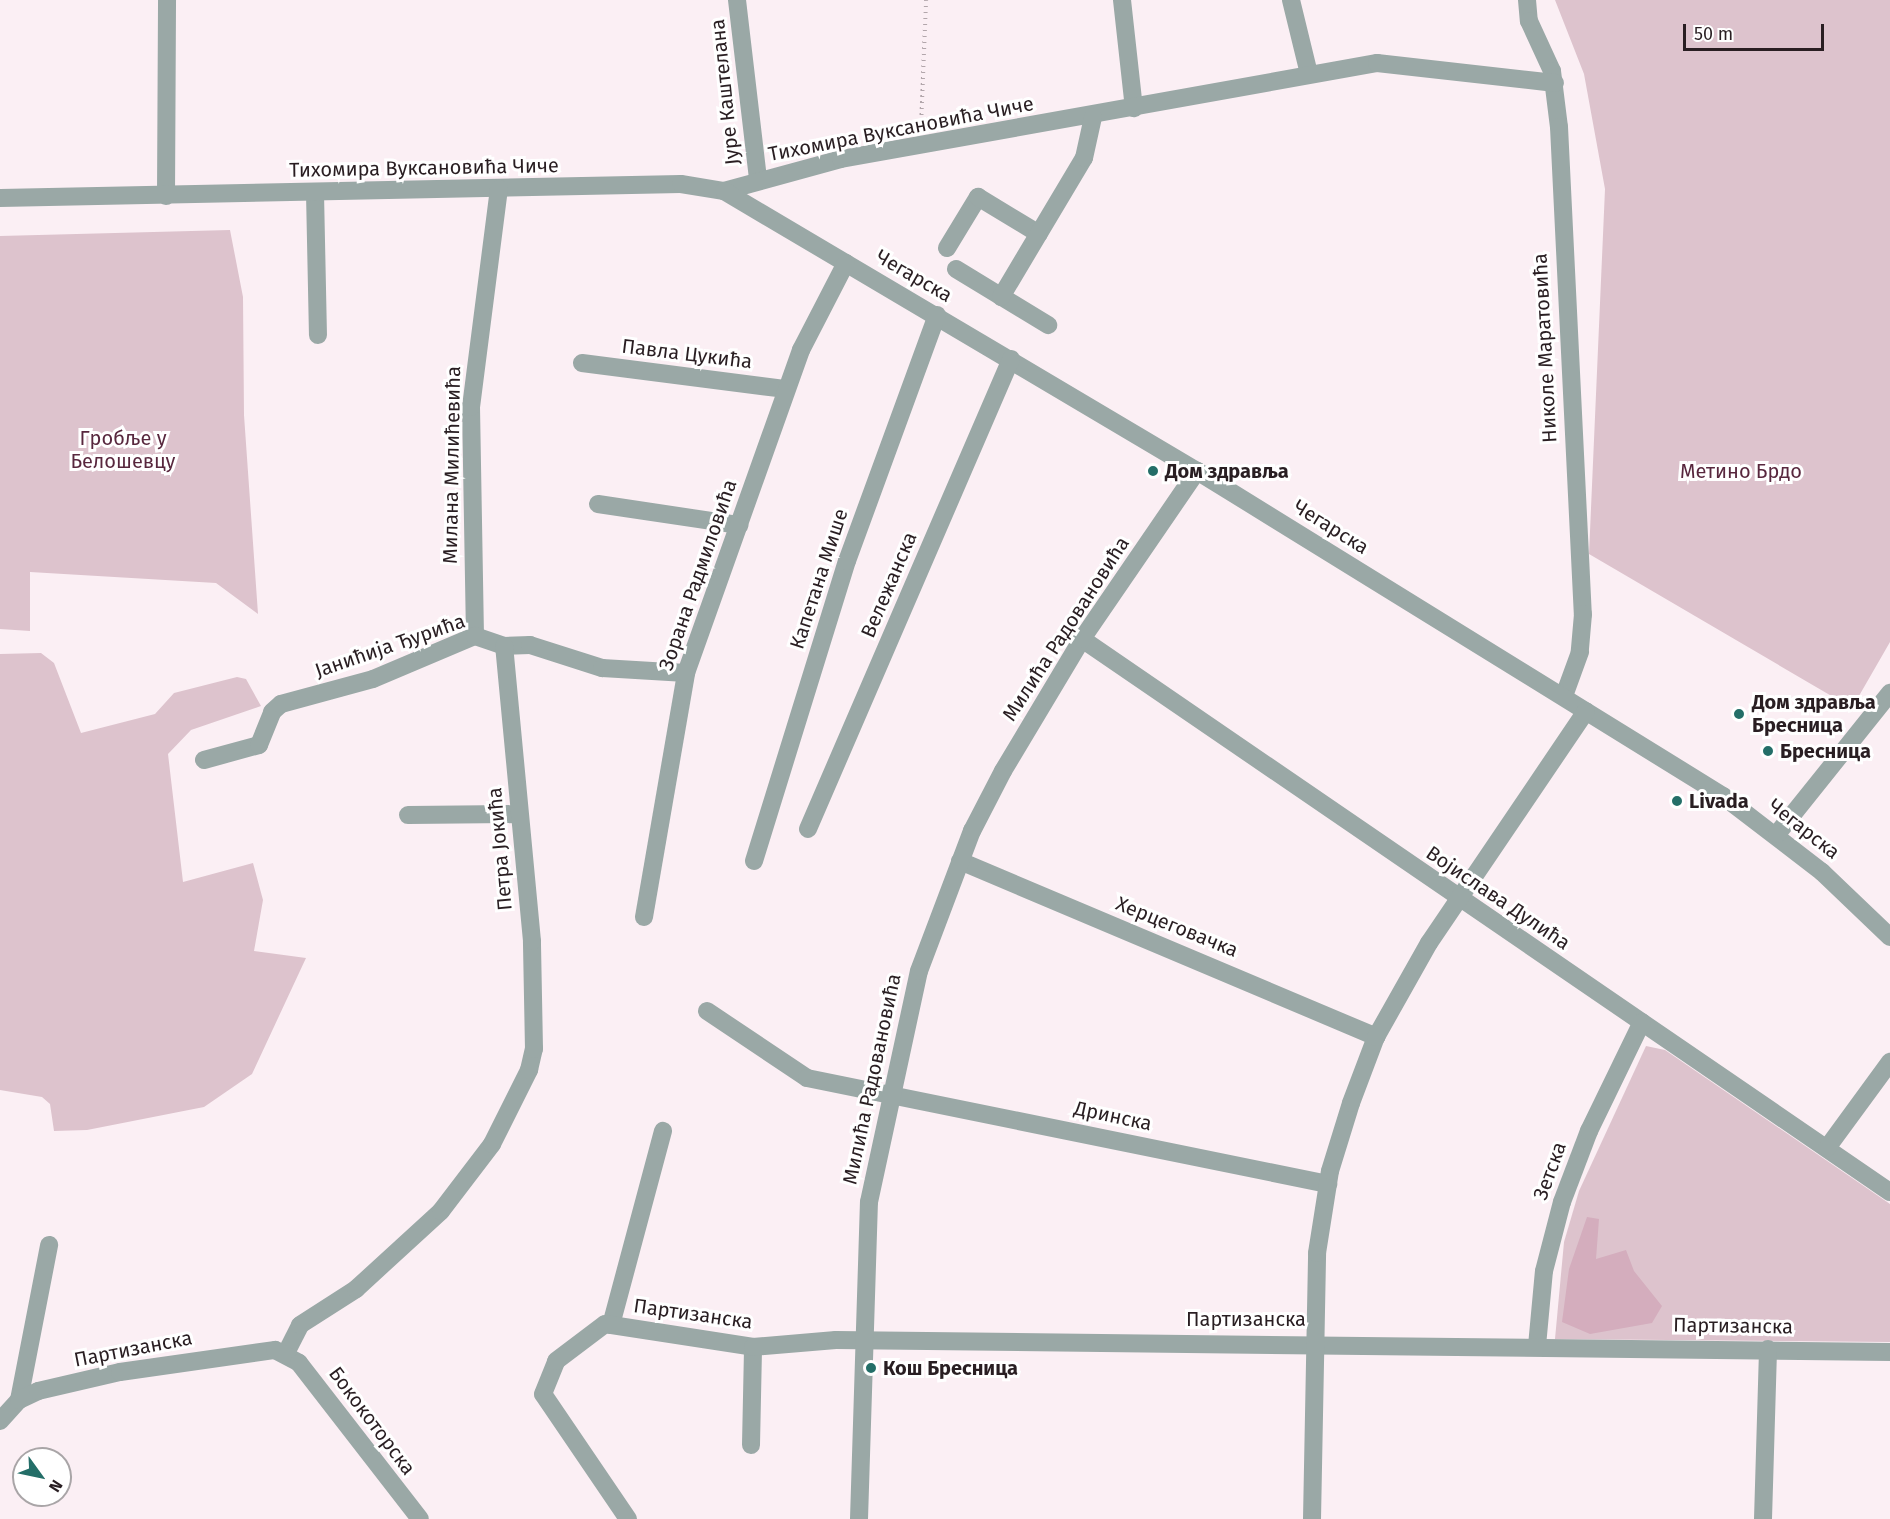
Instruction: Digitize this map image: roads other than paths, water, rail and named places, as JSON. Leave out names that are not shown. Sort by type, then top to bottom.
[{"type":"street","points":[[166,196],[167,0]]},
{"type":"street","name":"Јуре Каштелана","points":[[737,0],[758,179]]},
{"type":"street","points":[[1122,0],[1134,108]]},
{"type":"street","points":[[1291,0],[1309,74]]},
{"type":"street","name":"Николе Маратовића","points":[[1527,0],[1528,21],[1555,82],[1584,614],[1580,652],[1564,696]]},
{"type":"street","name":"Тихомира Вуксановића Чиче","points":[[0,198],[681,184],[724,191],[758,179],[920,145],[1092,117],[1309,74],[1394,63],[1555,82]]},
{"type":"street","points":[[1001,297],[1084,158],[1092,117]]},
{"type":"street","name":"Милана Милићевића","points":[[475,636],[471,407],[499,189]]},
{"type":"street","name":"Чегарска","points":[[724,191],[1011,359],[1564,696],[1777,834],[1890,937]]},
{"type":"street","points":[[315,193],[318,335]]},
{"type":"street","points":[[947,248],[978,197],[1039,234]]},
{"type":"street","name":"Зорана Радмиловића","points":[[644,917],[686,673],[786,389],[812,325],[846,263]]},
{"type":"street","points":[[956,269],[1048,325]]},
{"type":"street","name":"Капетана Мише","points":[[754,861],[848,561],[937,315]]},
{"type":"street","name":"Вележанска","points":[[808,829],[1011,359]]},
{"type":"street","name":"Павла Цукића","points":[[582,363],[786,389]]},
{"type":"street","name":"Милића Радовановића","points":[[859,1519],[862,1340],[869,1202],[889,1094],[919,971],[960,861],[989,796],[1082,639],[1197,471]]},
{"type":"street","points":[[598,504],[739,525]]},
{"type":"street","name":"Јанићија Ђурића","points":[[204,760],[259,746],[272,712],[281,704],[373,679],[475,636],[504,646],[530,645],[624,672],[686,673]]},
{"type":"street","name":"Војислава Дулића","points":[[1082,639],[1457,898],[1890,1192]]},
{"type":"street","name":"Петра Јокића","points":[[286,1353],[300,1325],[378,1270],[465,1183],[517,1100],[534,1049],[532,941],[518,814],[504,646]]},
{"type":"street","points":[[1777,834],[1890,693]]},
{"type":"street","points":[[1312,1519],[1312,1342],[1317,1254],[1328,1184],[1376,1037],[1457,898],[1586,711]]},
{"type":"street","points":[[408,815],[518,814]]},
{"type":"street","name":"Херцеговачка","points":[[960,861],[1376,1037]]},
{"type":"street","name":"Дринска","points":[[707,1011],[807,1078],[1328,1184]]},
{"type":"street","name":"Зетска","points":[[1537,1346],[1544,1272],[1562,1202],[1588,1131],[1642,1022]]},
{"type":"street","points":[[1827,1148],[1890,1062]]},
{"type":"street","points":[[628,1519],[543,1394],[556,1361],[608,1325],[663,1131]]},
{"type":"street","points":[[0,1421],[19,1400],[49,1245]]},
{"type":"street","name":"Партизанска","points":[[608,1325],[753,1347],[862,1340],[1312,1342],[1890,1352]]},
{"type":"street","points":[[751,1445],[753,1347]]},
{"type":"street","points":[[1763,1519],[1768,1349]]},
{"type":"street","name":"Партизанска","points":[[19,1400],[120,1372],[263,1350],[286,1353]]},
{"type":"street","name":"Бококоторска","points":[[286,1353],[329,1399],[420,1519]]},
{"type":"place","name":"Дом здравља","points":[[1153,471]]},
{"type":"place","name":"Дом здравља Бресница","points":[[1739,714]]},
{"type":"place","name":"Бресница","points":[[1768,751]]},
{"type":"place","name":"Livada","points":[[1677,801]]},
{"type":"place","name":"Кош Бресница","points":[[871,1368]]},
{"type":"park label","name":"Гробље у Белошевцу","points":[[123,450]]},
{"type":"park label","name":"Метино Брдо","points":[[1741,471]]}]
